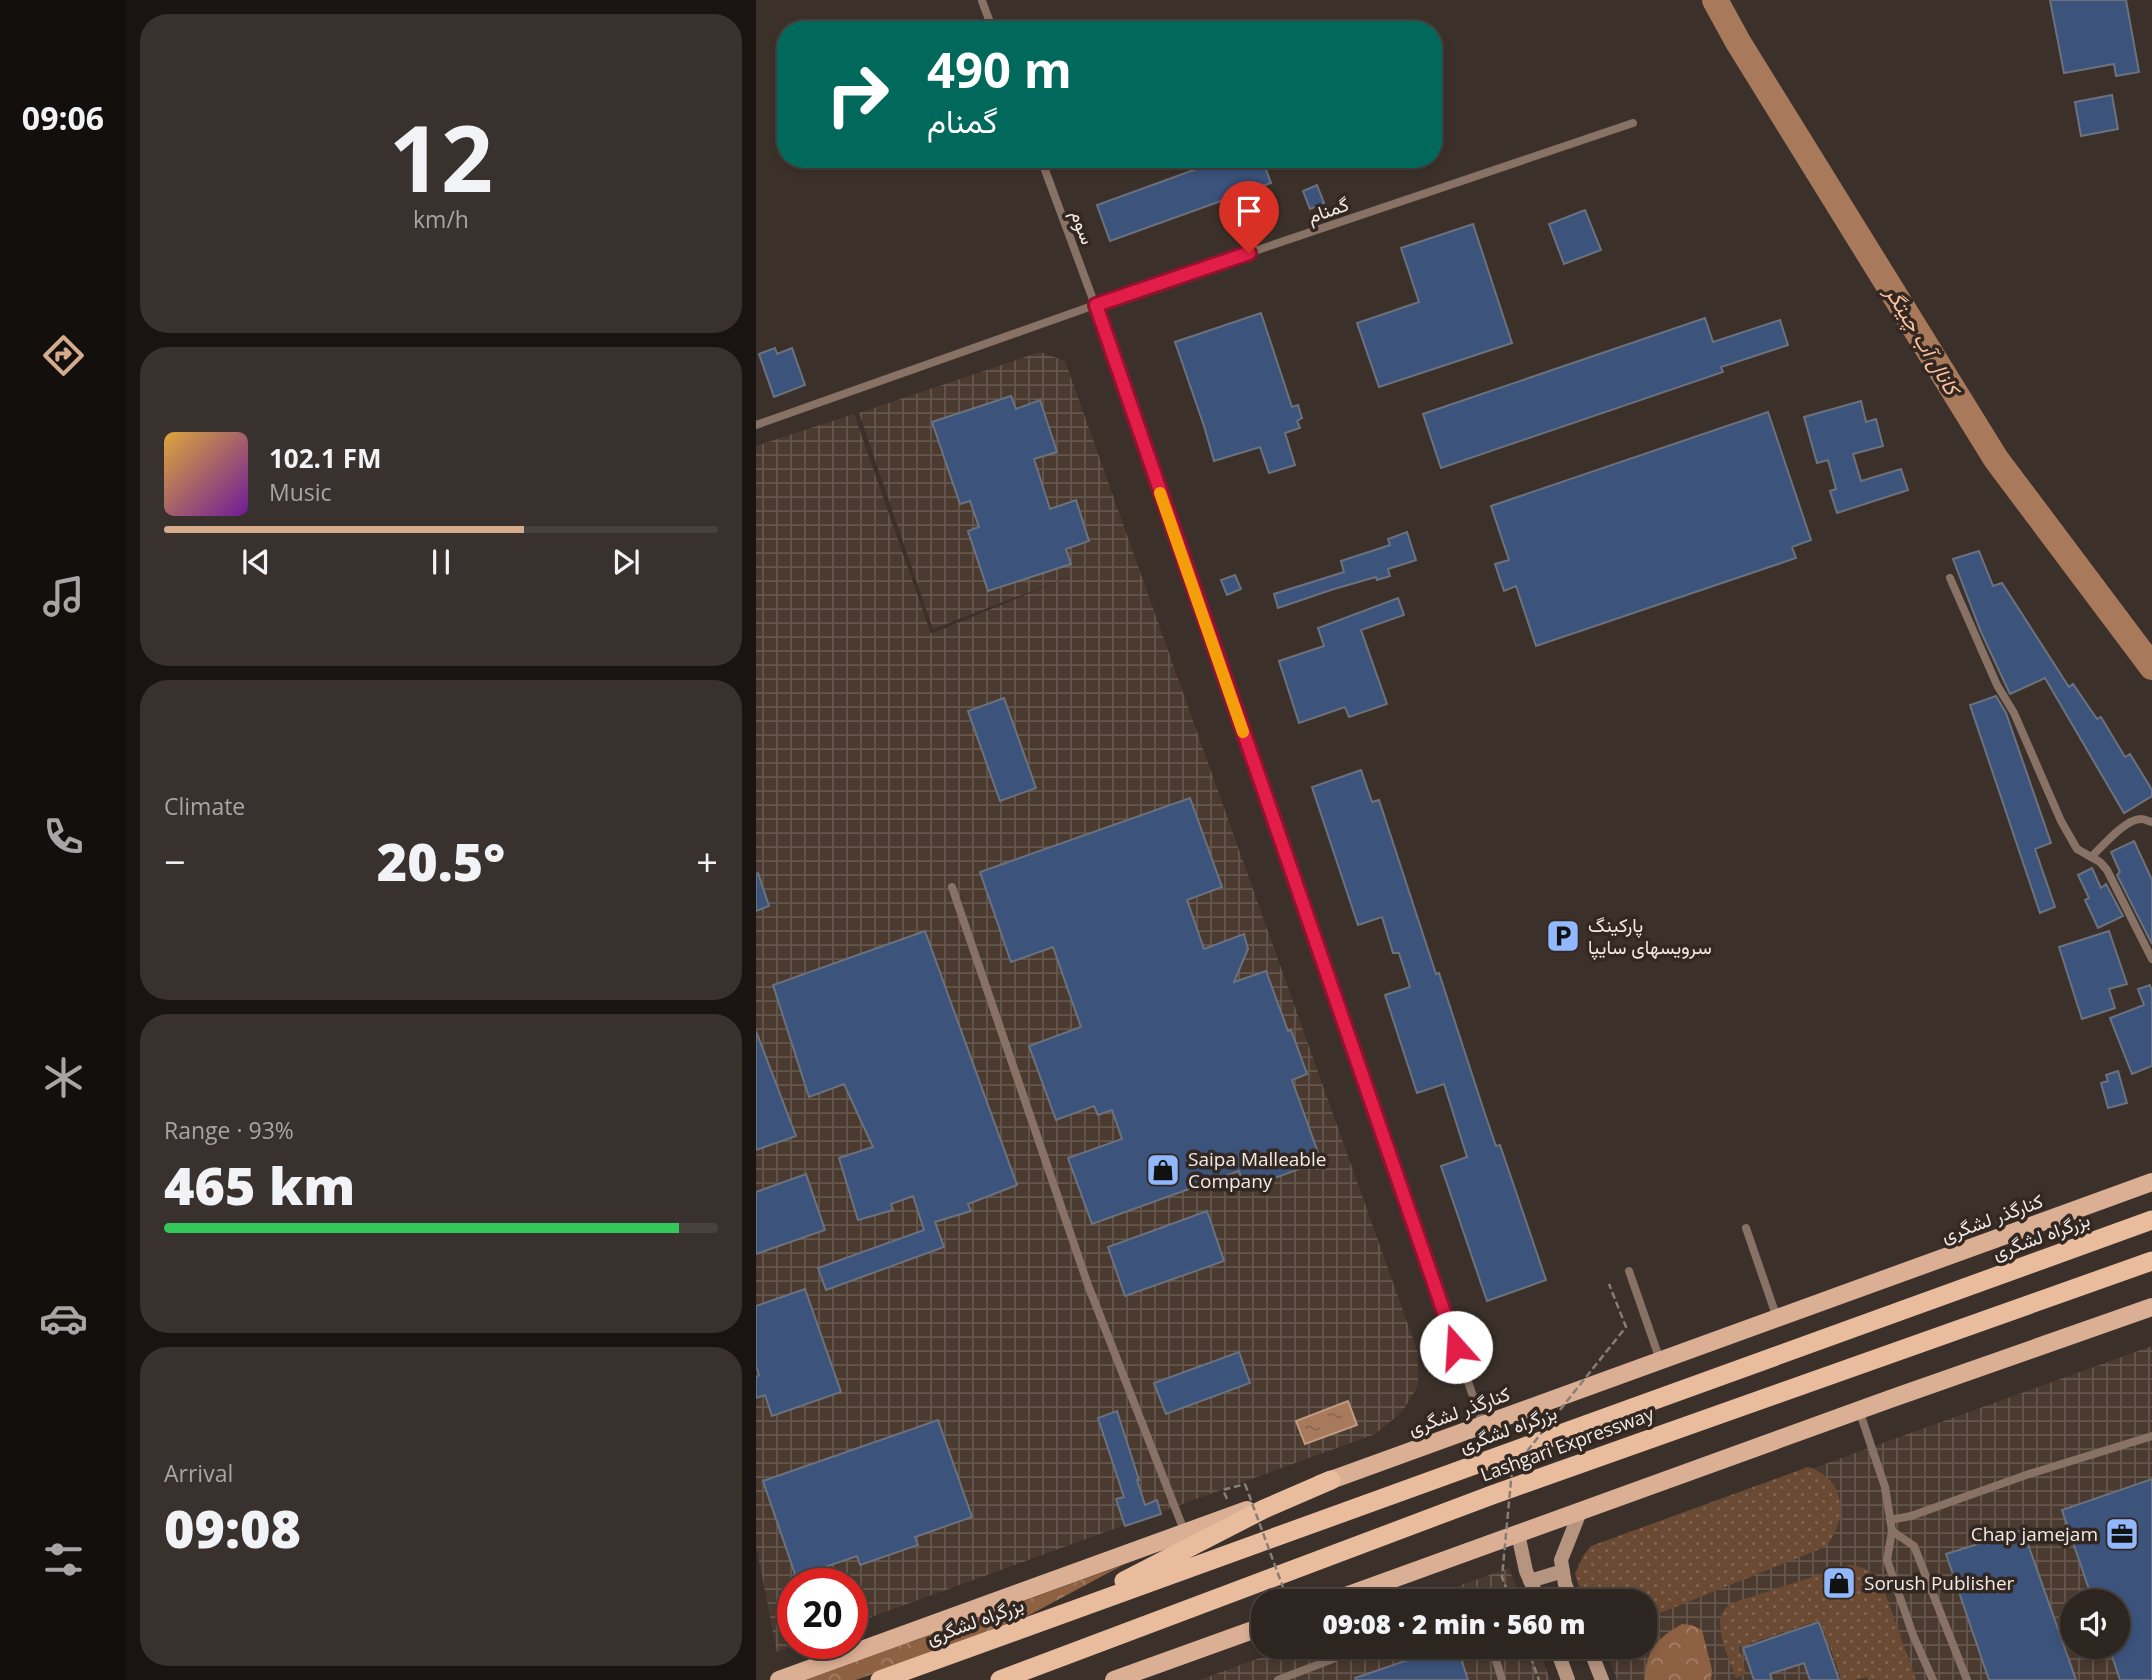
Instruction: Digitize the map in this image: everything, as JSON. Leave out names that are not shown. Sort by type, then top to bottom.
[{"type":"highway","name":"بزرگراه لشگری","points":[[880,1680],[2152,1220]]},
{"type":"highway","name":"Lashgari Expressway","points":[[1000,1680],[1492,1495],[2152,1261]]},
{"type":"highway","points":[[1068,1612],[1264,1509],[1331,1480]]},
{"type":"main road","name":"کنارگذر لشگری","points":[[779,1680],[2152,1182]]},
{"type":"main road","points":[[1365,1589],[2152,1307]]},
{"type":"main road","points":[[1568,1589],[1561,1560],[1580,1512]]},
{"type":"main road","points":[[1518,1534],[1526,1571],[1534,1589]]},
{"type":"main road","points":[[1531,1581],[1563,1571]]},
{"type":"main road","points":[[1114,1680],[1251,1631]]},
{"type":"main road","points":[[1560,1659],[1568,1680]]},
{"type":"main road","points":[[1594,1659],[1602,1680]]},
{"type":"lane","points":[[982,1],[990,21]]},
{"type":"lane","name":"گمنام","points":[[756,425],[1096,305],[1633,122]]},
{"type":"lane","name":"سوم","points":[[1044,168],[1096,305],[1483,1425]]},
{"type":"lane","points":[[1950,578],[1997,685],[2030,748],[2061,821],[2077,849],[2100,862],[2107,870],[2152,959]]},
{"type":"lane","points":[[2091,857],[2122,827],[2141,819],[2152,822]]},
{"type":"lane","points":[[952,887],[1088,1285],[1185,1533]]},
{"type":"lane","points":[[1746,1228],[1777,1318]]},
{"type":"lane","points":[[1629,1271],[1660,1360]]},
{"type":"lane","points":[[1859,1410],[1885,1487],[1892,1531],[1887,1560],[1913,1635],[1933,1680]]},
{"type":"lane","points":[[1890,1520],[1910,1516],[2029,1474],[2152,1436]]},
{"type":"lane","points":[[1892,1531],[1914,1546],[1967,1680]]},
{"type":"lane","points":[[1278,1680],[1333,1659]]},
{"type":"lane","points":[[1496,1659],[1502,1680]]},
{"type":"path","points":[[1506,1589],[1502,1577],[1512,1470],[1626,1327],[1609,1284]]},
{"type":"path","points":[[1223,1490],[1244,1484],[1283,1589]]},
{"type":"path","points":[[1531,1659],[1539,1680]]},
{"type":"shaded area","points":[[1040,352],[1065,361],[1418,1353],[1418,1386],[1402,1412],[1375,1434],[868,1618],[868,1568],[777,1568],[777,1652],[756,1545],[756,446],[854,414],[931,634],[1076,574],[933,629],[859,413]]},
{"type":"shaded area","points":[[2152,1346],[2152,1680],[1617,1680],[1609,1659],[1657,1659],[1657,1589],[1635,1589],[1598,1546]]},
{"type":"shaded area","points":[[1808,1467],[1830,1481],[1840,1501],[1838,1525],[1825,1547],[1657,1614],[1657,1589],[1580,1589],[1575,1574],[1591,1546]]},
{"type":"shaded area","points":[[1850,1565],[1867,1570],[1881,1582],[1916,1680],[1869,1680],[1868,1677],[1842,1680],[1820,1620],[1739,1647],[1746,1674],[1736,1678],[1726,1651],[1720,1621],[1728,1606]]},
{"type":"shaded area","points":[[1509,1568],[1517,1589],[1450,1589]]},
{"type":"shaded area","points":[[1258,1659],[1542,1659],[1550,1680],[1199,1680]]},
{"type":"green space","points":[[1123,1565],[1020,1620],[856,1680],[805,1680]]},
{"type":"green space","points":[[1682,1624],[1702,1630],[1712,1670],[1711,1680],[1645,1680],[1648,1659],[1657,1659],[1657,1642]]},
{"type":"water","points":[[1348,1401],[1357,1425],[1305,1444],[1296,1421]]},
{"type":"building","points":[[2050,0],[2126,0],[2139,72],[2116,76],[2114,64],[2064,73]]},
{"type":"building","points":[[2112,95],[2118,129],[2081,136],[2075,102]]},
{"type":"building","points":[[1199,168],[1265,168],[1271,183],[1110,241],[1097,205]]},
{"type":"building","points":[[1317,185],[1324,203],[1310,209],[1303,191]]},
{"type":"building","points":[[1585,210],[1601,250],[1564,264],[1549,224]]},
{"type":"building","points":[[1473,224],[1512,343],[1379,387],[1357,323],[1419,302],[1401,248]]},
{"type":"building","points":[[1261,313],[1292,407],[1298,405],[1302,418],[1297,421],[1300,428],[1285,433],[1295,465],[1269,473],[1260,447],[1214,461],[1175,342]]},
{"type":"building","points":[[1705,318],[1713,342],[1780,320],[1788,345],[1721,367],[1723,372],[1441,468],[1423,414]]},
{"type":"building","points":[[775,348],[777,354],[792,348],[805,385],[774,397],[759,354]]},
{"type":"building","points":[[1011,396],[1016,409],[1040,400],[1057,452],[1034,459],[1050,509],[1076,500],[1089,541],[1066,549],[1071,564],[988,591],[968,531],[979,527],[970,501],[960,504],[932,422]]},
{"type":"building","points":[[1861,401],[1866,422],[1876,419],[1883,446],[1853,454],[1861,481],[1901,469],[1908,490],[1837,513],[1830,491],[1836,489],[1828,460],[1817,463],[1804,417]]},
{"type":"building","points":[[1768,412],[1811,540],[1792,547],[1796,558],[1536,646],[1516,586],[1504,591],[1495,564],[1509,560],[1491,506]]},
{"type":"building","points":[[1407,532],[1416,560],[1388,569],[1390,576],[1377,580],[1376,577],[1334,589],[1278,608],[1274,594],[1344,572],[1341,561],[1390,545],[1388,539]]},
{"type":"building","points":[[1979,551],[1993,586],[2002,583],[2069,687],[2073,684],[2097,719],[2101,717],[2125,757],[2130,754],[2152,790],[2152,796],[2124,813],[2045,678],[2010,694],[1981,632],[1953,559]]},
{"type":"building","points":[[1235,575],[1241,589],[1227,595],[1221,580]]},
{"type":"building","points":[[1398,598],[1404,615],[1361,630],[1387,704],[1349,717],[1345,707],[1299,723],[1279,661],[1324,646],[1318,628]]},
{"type":"building","points":[[1996,696],[2006,713],[2051,843],[2035,849],[2055,907],[2040,913],[1970,705]]},
{"type":"building","points":[[1004,698],[1036,788],[1000,801],[968,711]]},
{"type":"building","points":[[1361,770],[1372,802],[1379,800],[1436,974],[1439,973],[1496,1146],[1500,1145],[1546,1280],[1487,1301],[1441,1166],[1467,1157],[1444,1084],[1417,1093],[1385,995],[1410,987],[1399,953],[1393,953],[1382,917],[1358,925],[1312,787]]},
{"type":"building","points":[[1190,798],[1222,887],[1187,900],[1204,949],[1244,934],[1248,949],[1234,982],[1266,971],[1307,1074],[1292,1080],[1321,1161],[1245,1189],[1239,1171],[1092,1224],[1068,1158],[1122,1139],[1112,1110],[1098,1115],[1094,1106],[1056,1120],[1029,1046],[1081,1027],[1053,947],[1011,962],[980,872]]},
{"type":"building","points":[[2134,841],[2152,880],[2152,944],[2117,875],[2120,872],[2111,852]]},
{"type":"building","points":[[2092,868],[2101,888],[2106,884],[2123,916],[2098,928],[2085,900],[2089,898],[2078,875]]},
{"type":"building","points":[[758,873],[769,906],[756,911],[756,874]]},
{"type":"building","points":[[925,931],[1017,1185],[968,1204],[971,1211],[935,1222],[944,1247],[826,1290],[818,1268],[924,1230],[913,1196],[891,1204],[893,1210],[858,1220],[839,1158],[873,1147],[844,1084],[809,1097],[773,985]]},
{"type":"building","points":[[2109,931],[2127,984],[2109,989],[2115,1008],[2082,1019],[2059,947]]},
{"type":"building","points":[[2150,985],[2152,1066],[2132,1074],[2110,1018],[2144,1005],[2138,989]]},
{"type":"building","points":[[756,1031],[796,1136],[756,1150]]},
{"type":"building","points":[[2118,1071],[2127,1103],[2108,1108],[2101,1083],[2108,1081],[2106,1075]]},
{"type":"building","points":[[806,1174],[825,1230],[756,1254],[756,1192]]},
{"type":"building","points":[[1207,1211],[1224,1261],[1125,1296],[1108,1247]]},
{"type":"building","points":[[805,1289],[841,1392],[772,1416],[765,1395],[756,1398],[756,1377],[759,1375],[756,1366],[756,1306]]},
{"type":"building","points":[[1239,1352],[1250,1383],[1166,1414],[1154,1383]]},
{"type":"building","points":[[1117,1411],[1145,1505],[1157,1500],[1161,1514],[1125,1526],[1116,1499],[1124,1497],[1098,1418]]},
{"type":"building","points":[[938,1420],[972,1517],[915,1537],[918,1545],[860,1565],[857,1556],[822,1568],[793,1568],[763,1481]]},
{"type":"building","points":[[2152,1479],[2152,1680],[2120,1680],[2113,1659],[2130,1659],[2130,1589],[2089,1589],[2062,1510]]},
{"type":"building","points":[[2023,1530],[2060,1635],[2060,1659],[2069,1659],[2076,1680],[1989,1680],[1946,1554]]},
{"type":"building","points":[[1819,1622],[1839,1680],[1810,1680],[1804,1663],[1770,1674],[1772,1680],[1754,1680],[1743,1648]]},
{"type":"building","points":[[1411,1659],[1461,1659],[1468,1680],[1356,1680],[1355,1678]]},
{"type":"waterway","name":"کانال آب چیتگر","points":[[1715,0],[1738,42],[1996,459],[2152,667]]},
{"type":"slow traffic","points":[[1160,493],[1243,732]]},
{"type":"place","name":"پارکینگ سرویسهای سایپا","points":[[1563,936]]},
{"type":"place","name":"Saipa Malleable Company","points":[[1163,1170]]},
{"type":"place","name":"Chap jamejam","points":[[2122,1534]]},
{"type":"place","name":"Sorush Publisher","points":[[1839,1583]]},
{"type":"route","points":[[1249,253],[1096,305],[1456,1347]]}]
